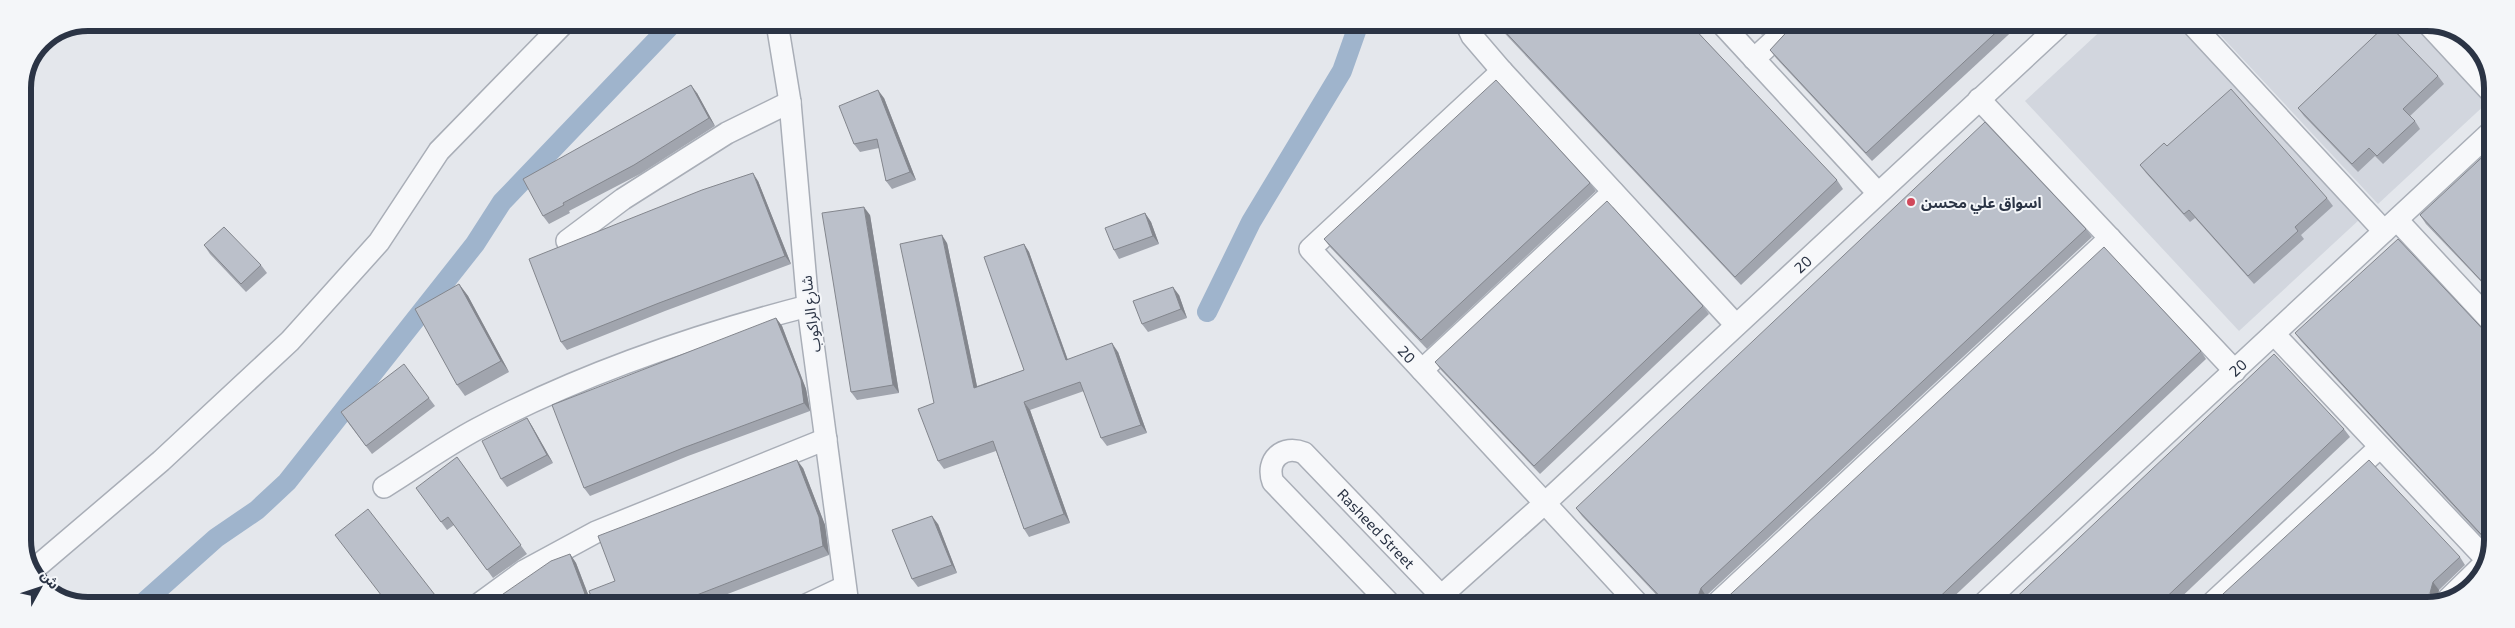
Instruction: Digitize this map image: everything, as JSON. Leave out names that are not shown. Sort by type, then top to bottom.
[{"type":"street","points":[[41,563],[161,461],[290,341],[379,242],[439,151],[556,31]]},
{"type":"street","name":"شارع الراكوب","points":[[778,31],[790,102],[808,306],[846,596]]},
{"type":"street","points":[[1470,31],[1502,71],[1736,325]]},
{"type":"street","points":[[1728,31],[1878,193]]},
{"type":"street","points":[[1754,59],[1785,31]]},
{"type":"street","name":"20","points":[[1545,503],[2053,31]]},
{"type":"street","points":[[2199,31],[2390,225],[2484,314]]},
{"type":"street","points":[[2435,32],[2484,84]]},
{"type":"street","name":"20","points":[[1502,71],[1310,250],[1632,597]]},
{"type":"street","points":[[1979,99],[2234,370]]},
{"type":"street","points":[[567,241],[623,199],[727,133],[790,102]]},
{"type":"street","name":"20","points":[[1991,597],[2484,138]]},
{"type":"street","points":[[1422,370],[1613,192]]},
{"type":"street","points":[[1724,597],[2110,238]]},
{"type":"street","points":[[384,487],[476,430],[544,397],[626,362],[752,320],[808,306]]},
{"type":"street","points":[[2274,334],[2481,556]]},
{"type":"street","points":[[489,597],[524,571],[596,532],[826,439]]},
{"type":"street","points":[[2219,597],[2380,447]]},
{"type":"street","name":"Rasheed Street","points":[[1383,597],[1272,482],[1270,469],[1274,458],[1285,450],[1292,449],[1304,453],[1443,597]]},
{"type":"street","points":[[1449,597],[1545,503]]},
{"type":"street","points":[[2460,586],[2471,576]]},
{"type":"shaded area","points":[[2100,31],[2185,31],[2360,219],[2239,331],[2025,101]]},
{"type":"shaded area","points":[[2217,31],[2423,31],[2484,96],[2484,106],[2378,204]]},
{"type":"building","points":[[1504,31],[1697,31],[1837,180],[1735,277]]},
{"type":"building","points":[[1788,31],[1997,31],[1866,153],[1770,50]]},
{"type":"building","points":[[2380,31],[2395,31],[2438,76],[2403,109],[2415,121],[2377,156],[2369,148],[2352,164],[2298,108]]},
{"type":"building","points":[[1496,80],[1590,183],[1421,340],[1324,239]]},
{"type":"building","points":[[691,85],[709,118],[634,165],[563,203],[564,205],[543,216],[523,179]]},
{"type":"building","points":[[2231,89],[2327,198],[2295,227],[2298,231],[2248,276],[2189,210],[2184,214],[2140,165],[2164,143],[2167,146]]},
{"type":"building","points":[[878,90],[910,172],[886,181],[877,139],[854,144],[839,106]]},
{"type":"building","points":[[1985,122],[2086,229],[1701,588],[1698,597],[1660,597],[1576,508]]},
{"type":"building","points":[[2484,155],[2484,284],[2420,215]]},
{"type":"building","points":[[753,173],[785,256],[561,342],[529,259],[702,190]]},
{"type":"building","points":[[1607,201],[1703,306],[1534,466],[1435,362]]},
{"type":"building","points":[[864,207],[893,385],[851,392],[822,213]]},
{"type":"building","points":[[1145,213],[1153,236],[1114,250],[1105,228]]},
{"type":"building","points":[[224,227],[261,265],[241,284],[204,245]]},
{"type":"building","points":[[942,235],[974,388],[1024,370],[984,257],[1024,244],[1066,360],[1112,343],[1141,425],[1101,438],[1080,382],[1024,402],[1064,514],[1024,529],[993,441],[938,461],[918,409],[934,403],[900,244]]},
{"type":"building","points":[[2398,239],[2484,330],[2484,537],[2295,333]]},
{"type":"building","points":[[2104,247],[2201,351],[1940,597],[1728,597]]},
{"type":"building","points":[[459,284],[501,361],[457,385],[415,309]]},
{"type":"building","points":[[1173,287],[1181,309],[1142,324],[1133,301]]},
{"type":"building","points":[[776,318],[801,380],[804,403],[683,448],[584,488],[552,405]]},
{"type":"building","points":[[2274,354],[2344,429],[2166,597],[2016,597]]},
{"type":"building","points":[[404,364],[429,398],[366,446],[341,412]]},
{"type":"building","points":[[527,418],[547,455],[501,479],[482,441]]},
{"type":"building","points":[[457,457],[521,545],[487,570],[448,517],[441,522],[416,488]]},
{"type":"building","points":[[797,460],[819,517],[823,546],[692,597],[591,597],[589,591],[615,581],[598,536]]},
{"type":"building","points":[[2369,460],[2460,557],[2433,582],[2430,593],[2432,597],[2220,597]]},
{"type":"building","points":[[368,509],[437,597],[383,597],[335,535]]},
{"type":"building","points":[[932,516],[952,565],[912,579],[892,530]]},
{"type":"building","points":[[570,554],[585,594],[577,597],[499,597],[551,561]]},
{"type":"waterway","points":[[150,597],[216,538],[257,510],[287,482],[475,244],[502,202],[665,31]]},
{"type":"waterway","points":[[1207,312],[1251,222],[1342,71],[1356,31]]},
{"type":"place","name":"اسواق علي محسن","points":[[1911,202]]}]
